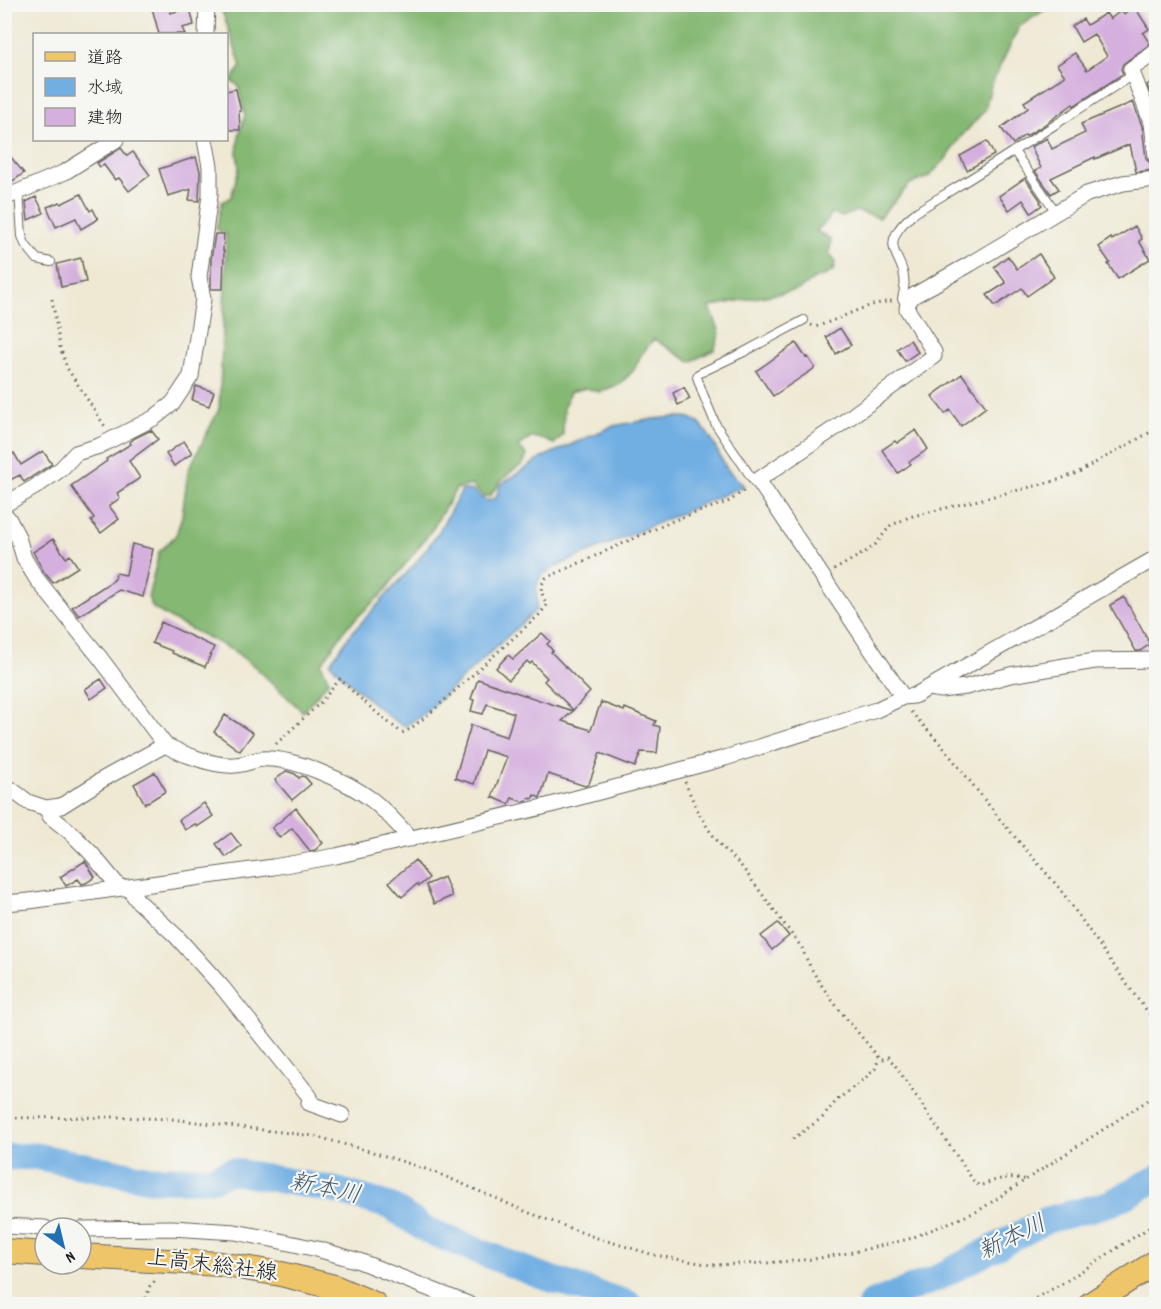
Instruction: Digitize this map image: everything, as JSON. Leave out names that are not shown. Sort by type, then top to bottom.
[{"type":"main road","points":[[4,1251],[33,1253]]},
{"type":"main road","name":"上高末総社線","points":[[93,1257],[220,1264],[281,1274],[334,1287],[374,1305]]},
{"type":"main road","points":[[1091,1305],[1156,1262]]},
{"type":"street","points":[[206,33],[207,4]]},
{"type":"street","points":[[1156,52],[1131,69],[1152,124],[1156,156]]},
{"type":"street","points":[[12,195],[65,172],[114,141]]},
{"type":"street","points":[[4,505],[61,469],[76,453],[99,446],[154,418],[173,403],[191,376],[203,299],[199,277],[210,195],[210,166],[205,141]]},
{"type":"street","points":[[903,697],[758,480],[838,426],[934,356],[934,352],[907,309],[905,301],[1087,194],[1123,183],[1156,179]]},
{"type":"street","points":[[4,514],[18,537],[24,558],[47,594],[58,604],[165,745],[178,752],[208,761],[234,765],[262,759],[293,763],[324,773],[370,799],[411,839]]},
{"type":"street","points":[[4,903],[326,858],[547,806],[725,758],[876,710],[903,697],[914,696],[1156,558]]},
{"type":"street","points":[[927,688],[942,690],[966,687],[1010,675],[1095,661],[1156,660]]},
{"type":"street","points":[[4,784],[28,802],[46,808],[62,806],[105,778],[165,745]]},
{"type":"street","points":[[46,808],[50,816],[69,831],[176,936],[222,987],[310,1097],[309,1103],[342,1115]]},
{"type":"street","points":[[4,1226],[33,1227]]},
{"type":"street","points":[[93,1229],[172,1228],[235,1232],[271,1239],[359,1261],[468,1305]]},
{"type":"lane","points":[[905,301],[904,274],[894,254],[896,232],[920,209],[1133,75]]},
{"type":"lane","points":[[1014,151],[1056,212]]},
{"type":"lane","points":[[12,195],[25,244],[37,259],[51,262]]},
{"type":"lane","points":[[755,483],[716,425],[703,394],[698,374],[804,320]]},
{"type":"path","points":[[52,299],[60,347],[68,368],[113,439]]},
{"type":"path","points":[[804,320],[815,327],[880,302],[905,301]]},
{"type":"path","points":[[823,577],[867,552],[890,526],[909,517],[1044,484],[1077,473],[1156,429]]},
{"type":"path","points":[[262,759],[299,725],[340,680],[367,706],[402,733],[410,729],[428,716],[539,615],[547,604],[541,591],[546,578],[675,520],[730,501],[755,483]]},
{"type":"path","points":[[903,697],[908,709],[943,747],[1002,822],[1060,890],[1156,1022]]},
{"type":"path","points":[[682,770],[687,789],[709,830],[742,867],[774,909],[802,948],[806,959],[836,1004],[879,1058],[888,1057],[895,1065],[975,1183],[980,1186],[994,1180],[1017,1177],[1027,1180]]},
{"type":"path","points":[[793,1139],[823,1117],[837,1100],[869,1075],[875,1069],[879,1058]]},
{"type":"path","points":[[4,1118],[171,1119],[314,1136],[435,1172],[526,1212],[594,1237],[654,1255],[711,1265],[814,1259],[909,1239],[978,1211],[1156,1095]]},
{"type":"path","points":[[1025,1305],[1064,1283],[1156,1223]]},
{"type":"path","points":[[144,1305],[150,1287],[172,1260]]},
{"type":"green space","points":[[220,5],[1052,5],[1019,27],[991,85],[985,110],[960,138],[945,160],[927,178],[910,184],[879,218],[856,211],[842,217],[830,213],[828,220],[816,231],[831,239],[829,254],[835,261],[834,270],[798,290],[710,307],[720,333],[714,350],[690,362],[654,339],[641,355],[634,370],[620,384],[599,392],[586,388],[570,392],[564,407],[563,435],[554,444],[533,437],[518,446],[527,455],[523,464],[500,482],[490,496],[484,496],[471,485],[456,489],[431,531],[383,593],[346,628],[321,664],[329,681],[303,712],[254,666],[232,650],[153,608],[148,597],[159,552],[176,535],[182,516],[188,471],[219,409],[226,233],[216,229],[222,202],[231,197],[239,168],[237,153],[239,135],[245,115],[238,85],[231,81],[241,66]]},
{"type":"water","points":[[676,417],[690,418],[702,427],[712,440],[727,469],[744,486],[545,573],[537,584],[536,610],[424,714],[405,726],[374,704],[330,663],[350,635],[415,564],[438,533],[462,490],[473,491],[485,500],[491,500],[496,498],[500,485],[543,457],[613,426]]},
{"type":"building","points":[[165,4],[166,10],[170,9],[170,13],[190,8],[194,25],[182,28],[184,33],[159,33],[152,8]]},
{"type":"building","points":[[1134,6],[1149,29],[1143,33],[1150,44],[1123,64],[1121,69],[1123,74],[1013,144],[1001,128],[1028,108],[1024,102],[1065,76],[1057,65],[1075,53],[1087,70],[1107,56],[1094,34],[1081,42],[1072,26],[1083,19],[1087,25],[1106,13],[1110,19],[1122,10],[1124,14]]},
{"type":"building","points":[[1156,79],[1156,108],[1147,85]]},
{"type":"building","points":[[236,89],[241,111],[239,111],[240,130],[228,130],[228,91]]},
{"type":"building","points":[[1133,102],[1142,126],[1146,158],[1153,170],[1136,172],[1130,144],[1095,159],[1095,157],[1051,178],[1059,189],[1051,194],[1035,171],[1041,168],[1031,147],[1047,138],[1052,149],[1085,133],[1081,124]]},
{"type":"building","points":[[987,141],[994,155],[967,170],[960,156]]},
{"type":"building","points":[[121,148],[127,156],[133,152],[150,175],[129,191],[119,178],[115,180],[104,165],[100,167],[97,163]]},
{"type":"building","points":[[4,149],[24,173],[4,187]]},
{"type":"building","points":[[196,157],[200,171],[199,201],[189,200],[191,189],[168,196],[159,169]]},
{"type":"building","points":[[1025,178],[1042,205],[1031,213],[1023,200],[1009,210],[999,196]]},
{"type":"building","points":[[81,194],[90,211],[93,209],[98,219],[81,229],[76,218],[56,227],[47,207],[60,202],[61,204]]},
{"type":"building","points":[[36,197],[44,213],[28,220],[26,202]]},
{"type":"building","points":[[1135,226],[1142,239],[1139,241],[1150,259],[1118,279],[1099,247]]},
{"type":"building","points":[[215,234],[224,234],[223,289],[211,289],[211,260]]},
{"type":"building","points":[[1039,254],[1054,277],[1027,296],[1022,288],[995,306],[987,295],[1006,283],[994,267],[1008,256],[1017,269]]},
{"type":"building","points":[[81,258],[86,282],[61,287],[57,264]]},
{"type":"building","points":[[840,328],[851,345],[836,354],[826,337]]},
{"type":"building","points":[[910,340],[918,352],[905,361],[897,349]]},
{"type":"building","points":[[796,343],[815,368],[773,396],[756,371]]},
{"type":"building","points":[[962,374],[986,407],[961,426],[950,410],[945,414],[932,396]]},
{"type":"building","points":[[196,386],[214,392],[209,406],[192,400]]},
{"type":"building","points":[[684,387],[690,399],[678,405],[673,393]]},
{"type":"building","points":[[151,430],[158,439],[129,461],[140,478],[117,493],[120,498],[109,506],[119,519],[101,533],[91,521],[94,518],[71,486],[107,461],[106,459],[131,444],[130,442],[135,438]]},
{"type":"building","points":[[916,430],[928,449],[898,473],[882,450]]},
{"type":"building","points":[[184,441],[192,453],[174,466],[166,454]]},
{"type":"building","points":[[43,451],[52,464],[24,482],[20,475],[4,483],[4,458],[14,453],[21,465]]},
{"type":"building","points":[[53,539],[66,558],[70,555],[78,567],[53,583],[33,552]]},
{"type":"building","points":[[132,544],[153,549],[143,597],[119,590],[79,616],[72,607],[114,580],[116,573],[126,575]]},
{"type":"building","points":[[1124,597],[1150,644],[1140,651],[1136,651],[1110,605]]},
{"type":"building","points":[[161,622],[214,647],[205,667],[152,643]]},
{"type":"building","points":[[542,633],[550,641],[547,644],[553,651],[551,652],[590,692],[573,710],[544,681],[547,678],[532,662],[530,664],[527,661],[509,680],[496,668],[508,655],[513,659]]},
{"type":"building","points":[[101,679],[107,688],[91,699],[85,689]]},
{"type":"building","points":[[478,679],[573,711],[562,721],[591,730],[601,702],[624,711],[625,708],[656,721],[654,725],[660,727],[657,753],[641,752],[635,767],[600,753],[589,784],[585,786],[548,774],[540,798],[534,795],[532,799],[528,798],[523,802],[512,798],[509,804],[492,797],[507,757],[484,750],[474,784],[455,778],[471,725],[507,737],[514,713],[487,704],[483,714],[471,711],[474,700],[471,699]]},
{"type":"building","points":[[225,715],[253,733],[240,751],[214,732]]},
{"type":"building","points":[[286,771],[299,778],[305,777],[311,784],[292,800],[275,780]]},
{"type":"building","points":[[155,772],[166,791],[145,804],[134,784]]},
{"type":"building","points":[[204,803],[213,816],[197,827],[195,824],[185,830],[179,820]]},
{"type":"building","points":[[296,808],[323,843],[315,850],[310,851],[292,828],[280,838],[272,828]]},
{"type":"building","points":[[231,833],[241,846],[226,857],[216,844]]},
{"type":"building","points":[[415,860],[429,878],[419,886],[417,884],[402,897],[389,882]]},
{"type":"building","points":[[85,861],[95,877],[82,884],[78,879],[66,886],[60,877]]},
{"type":"building","points":[[444,877],[452,896],[434,904],[426,885]]},
{"type":"building","points":[[778,923],[789,936],[772,950],[761,936]]},
{"type":"waterway","name":"新本川","points":[[4,1157],[35,1156],[150,1179],[211,1179],[231,1171],[335,1190],[390,1206],[428,1231],[536,1274],[629,1304]]},
{"type":"waterway","name":"新本川","points":[[871,1304],[935,1279],[1047,1220],[1111,1203],[1156,1179]]}]
